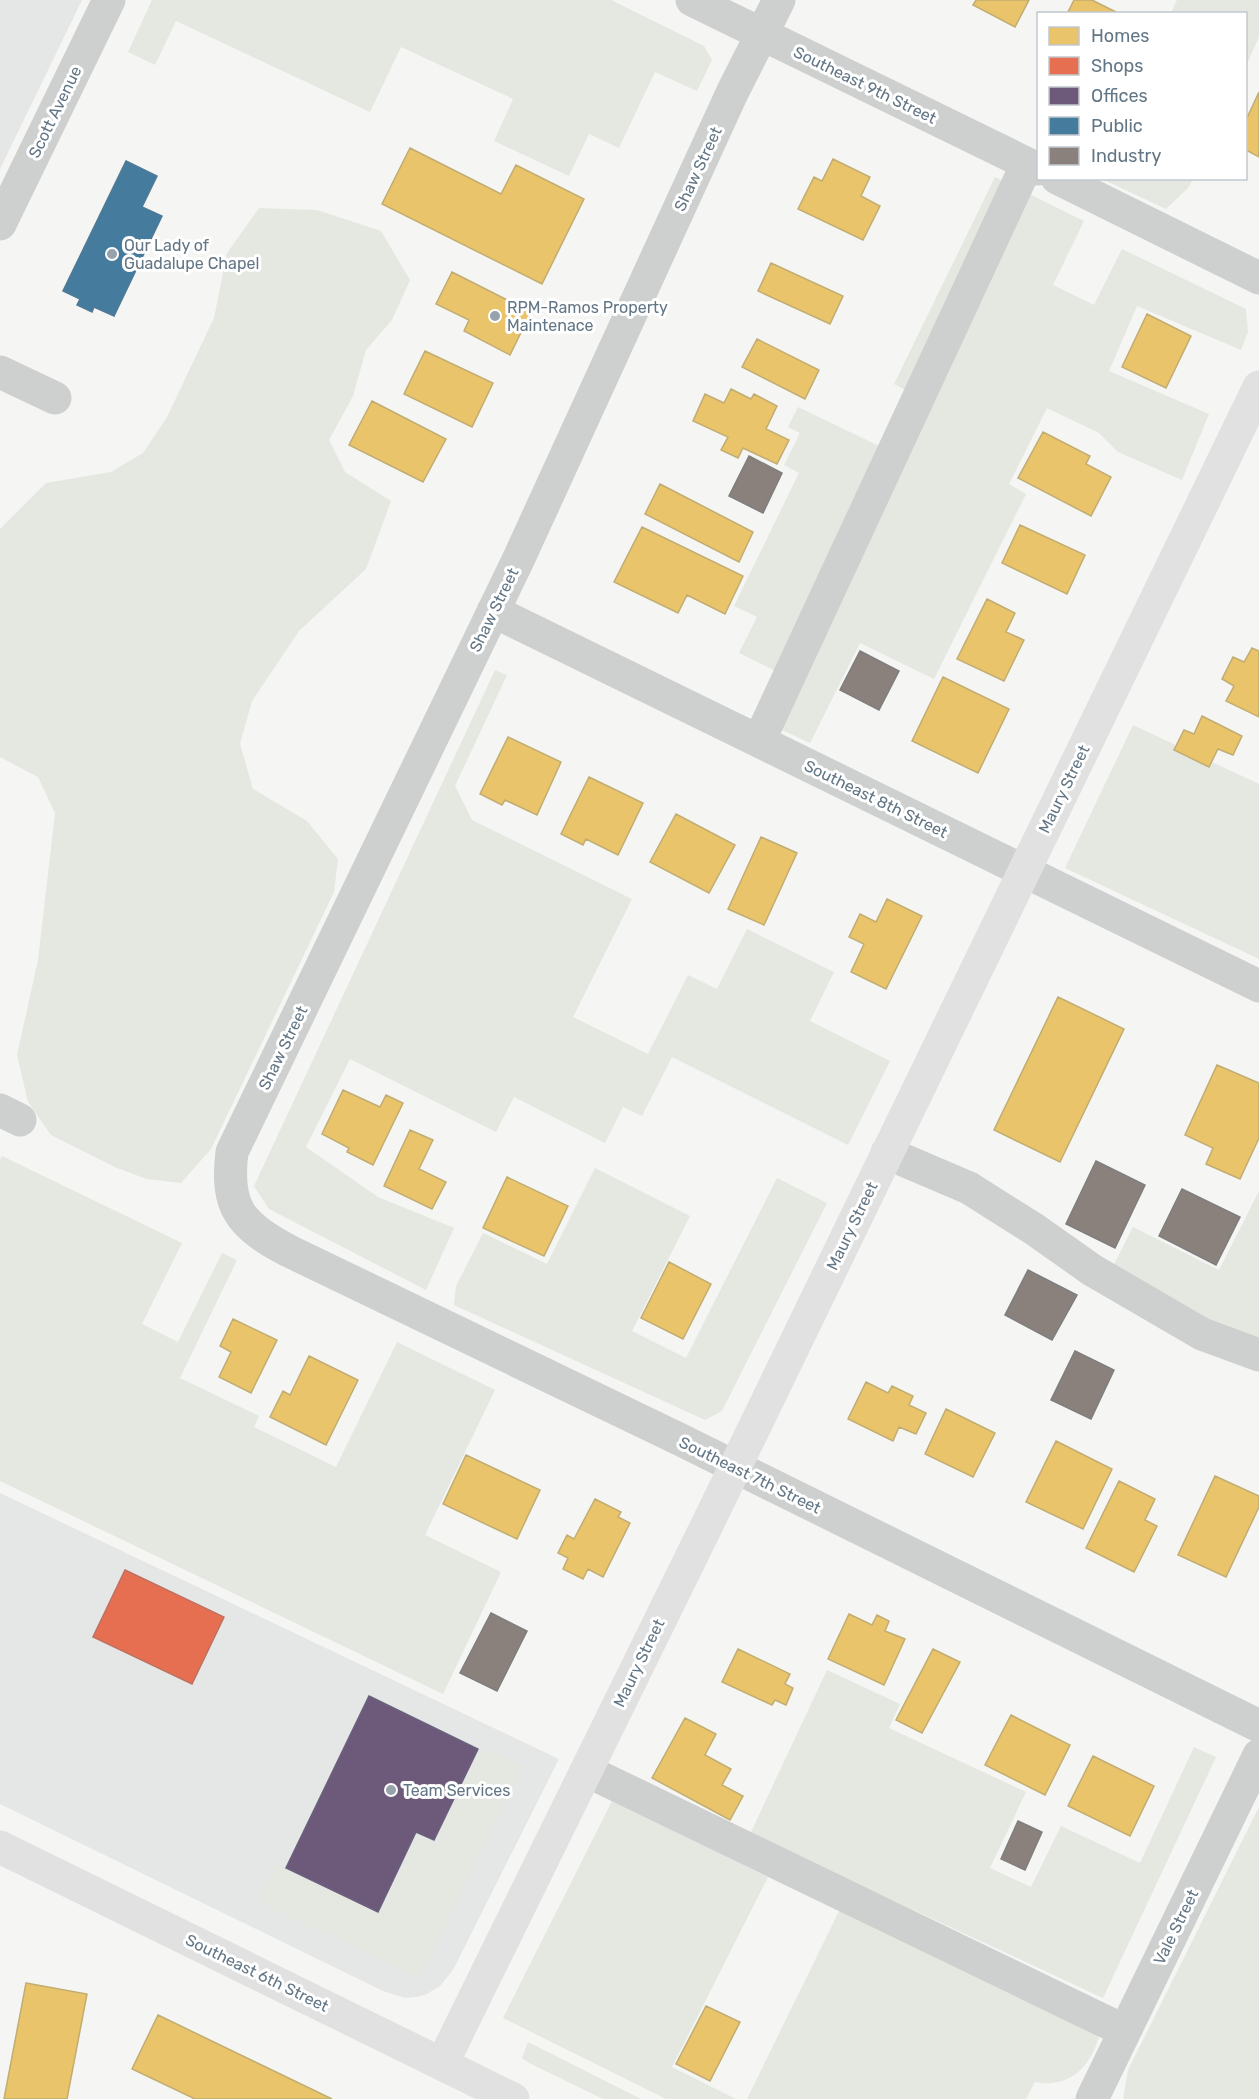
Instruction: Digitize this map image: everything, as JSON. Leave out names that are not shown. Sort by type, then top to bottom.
[{"type":"main road","name":"Maury Street","points":[[442,2064],[587,1772],[1259,387]]},
{"type":"main road","name":"Southeast 6th Street","points":[[0,1847],[513,2099]]},
{"type":"street","name":"Scott Avenue","points":[[0,224],[109,0]]},
{"type":"street","name":"Southeast 9th Street","points":[[692,0],[1033,167]]},
{"type":"street","name":"Shaw Street","points":[[244,1220],[232,1198],[229,1176],[232,1152],[493,611],[732,93],[779,0]]},
{"type":"street","points":[[759,741],[1033,167]]},
{"type":"street","points":[[1061,180],[1259,278]]},
{"type":"street","points":[[0,372],[55,398]]},
{"type":"street","name":"Southeast 8th Street","points":[[493,611],[1259,986]]},
{"type":"street","points":[[887,1153],[969,1188],[1034,1229],[1092,1270],[1202,1334],[1259,1355]]},
{"type":"street","name":"Southeast 7th Street","points":[[244,1220],[262,1237],[289,1251],[735,1467],[1259,1726]]},
{"type":"street","name":"Vale Street","points":[[1092,2099],[1259,1755]]},
{"type":"street","points":[[587,1772],[1125,2031]]},
{"type":"shaded area","points":[[0,0],[82,0],[0,169]]},
{"type":"shaded area","points":[[152,0],[611,0],[704,46],[712,60],[697,91],[655,72],[619,148],[589,134],[569,176],[494,141],[513,99],[401,47],[370,112],[176,21],[155,65],[128,52]]},
{"type":"shaded area","points":[[1177,0],[1259,0],[1259,37],[1247,64],[1247,12],[1171,12]]},
{"type":"shaded area","points":[[995,177],[1084,221],[1053,285],[1094,305],[1122,249],[1246,309],[1248,332],[1241,350],[1137,306],[1109,371],[1209,414],[1182,480],[1118,452],[1099,433],[1047,408],[1009,484],[1026,494],[934,679],[860,643],[810,743],[773,726],[796,681],[739,653],[757,617],[734,606],[799,473],[784,465],[800,433],[788,427],[798,407],[902,457],[929,402],[894,384]]},
{"type":"shaded area","points":[[1104,180],[1192,180],[1188,188],[1166,209]]},
{"type":"shaded area","points":[[259,208],[317,210],[381,231],[410,280],[392,320],[366,350],[353,396],[329,440],[345,472],[391,501],[366,569],[299,631],[252,701],[240,744],[253,789],[307,821],[338,859],[334,892],[211,1149],[181,1183],[147,1179],[117,1168],[51,1135],[28,1102],[17,1055],[38,960],[55,813],[38,777],[0,757],[0,529],[46,483],[111,472],[143,453],[167,417],[214,318],[227,253]]},
{"type":"shaded area","points":[[495,670],[507,675],[455,786],[472,820],[632,899],[573,1017],[648,1054],[688,975],[717,989],[747,929],[834,972],[810,1021],[890,1061],[848,1145],[672,1057],[642,1116],[623,1107],[605,1143],[514,1097],[496,1132],[350,1059],[306,1147],[378,1197],[454,1228],[426,1290],[269,1209],[254,1186]]},
{"type":"shaded area","points":[[1133,725],[1259,784],[1259,959],[1065,868]]},
{"type":"shaded area","points":[[2,1156],[182,1243],[142,1324],[178,1342],[222,1253],[237,1260],[180,1378],[259,1416],[254,1427],[336,1467],[397,1342],[495,1390],[425,1535],[501,1572],[443,1694],[0,1481],[0,1160]]},
{"type":"shaded area","points":[[595,1168],[690,1216],[632,1331],[686,1358],[777,1178],[827,1203],[722,1411],[705,1420],[454,1305],[456,1286],[483,1233],[547,1264]]},
{"type":"shaded area","points":[[1259,1191],[1259,1353],[1109,1274],[1133,1227],[1219,1270]]},
{"type":"shaded area","points":[[0,1493],[559,1759],[453,1970],[440,1986],[425,1995],[405,1998],[383,1991],[0,1804]]},
{"type":"shaded area","points":[[827,1670],[900,1704],[889,1728],[1026,1792],[990,1868],[1031,1887],[1061,1826],[1140,1863],[1194,1747],[1216,1757],[1103,1998],[750,1834]]},
{"type":"shaded area","points":[[482,1748],[521,1767],[419,1979],[258,1902],[276,1865],[381,1915],[419,1836],[435,1844]]},
{"type":"shaded area","points":[[613,1799],[768,1877],[672,2067],[736,2099],[666,2099],[503,2018]]},
{"type":"shaded area","points":[[1259,1807],[1259,2099],[1123,2099],[1128,2070]]},
{"type":"shaded area","points":[[841,1907],[1099,2035],[1091,2057],[1077,2073],[1068,2079],[1047,2083],[1035,2082],[1026,2099],[747,2099]]},
{"type":"shaded area","points":[[528,2042],[641,2099],[603,2099],[531,2064],[522,2058]]},
{"type":"building: Homes","points":[[976,0],[1029,0],[1015,27],[973,5]]},
{"type":"building: Homes","points":[[1074,0],[1092,0],[1116,12],[1068,12]]},
{"type":"building: Homes","points":[[1259,92],[1259,157],[1247,151],[1247,118]]},
{"type":"building: Homes","points":[[410,148],[501,194],[516,165],[584,199],[542,284],[382,204]]},
{"type":"building: Homes","points":[[833,159],[870,177],[861,196],[880,206],[863,240],[798,209],[814,177],[822,181]]},
{"type":"building: Homes","points":[[771,263],[843,296],[830,324],[758,291]]},
{"type":"building: Homes","name":"RPM-Ramos Property Maintenace","points":[[452,272],[531,312],[510,355],[464,331],[469,320],[436,304]]},
{"type":"building: Homes","points":[[1147,314],[1191,336],[1166,388],[1122,367]]},
{"type":"building: Homes","points":[[757,339],[819,370],[805,399],[742,367]]},
{"type":"building: Homes","points":[[425,351],[493,383],[472,427],[404,394]]},
{"type":"building: Homes","points":[[731,389],[751,399],[754,394],[777,406],[766,429],[789,440],[777,464],[743,448],[738,458],[721,450],[728,437],[693,421],[705,394],[724,403]]},
{"type":"building: Homes","points":[[372,401],[446,439],[423,482],[349,445]]},
{"type":"building: Homes","points":[[1043,432],[1090,456],[1086,464],[1111,477],[1091,516],[1018,478]]},
{"type":"building: Homes","points":[[660,484],[753,532],[739,562],[645,514]]},
{"type":"building: Homes","points":[[1020,525],[1085,555],[1067,594],[1002,563]]},
{"type":"building: Homes","points":[[642,527],[743,576],[725,614],[687,595],[678,613],[614,582]]},
{"type":"building: Homes","points":[[987,599],[1015,613],[1006,632],[1024,640],[1004,681],[957,659]]},
{"type":"building: Homes","points":[[1252,648],[1259,651],[1259,717],[1226,701],[1234,686],[1222,679],[1233,657],[1244,662]]},
{"type":"building: Homes","points":[[943,677],[1009,709],[978,773],[912,741]]},
{"type":"building: Homes","points":[[1202,716],[1242,736],[1233,755],[1218,749],[1209,767],[1174,750],[1184,730],[1194,734]]},
{"type":"building: Homes","points":[[508,737],[561,762],[537,815],[505,800],[502,805],[480,794]]},
{"type":"building: Homes","points":[[589,777],[643,803],[618,855],[586,839],[583,845],[561,834]]},
{"type":"building: Homes","points":[[676,814],[735,845],[709,893],[650,862]]},
{"type":"building: Homes","points":[[761,837],[797,853],[764,925],[728,909]]},
{"type":"building: Homes","points":[[887,899],[922,916],[886,989],[851,972],[864,944],[849,937],[860,914],[876,922]]},
{"type":"building: Homes","points":[[1058,997],[1124,1029],[1060,1162],[994,1130]]},
{"type":"building: Homes","points":[[1217,1065],[1259,1083],[1259,1138],[1240,1179],[1206,1164],[1213,1148],[1185,1135]]},
{"type":"building: Homes","points":[[343,1090],[380,1107],[386,1095],[403,1103],[373,1165],[347,1152],[349,1148],[322,1134]]},
{"type":"building: Homes","points":[[410,1130],[433,1140],[419,1169],[446,1182],[432,1209],[384,1186]]},
{"type":"building: Homes","points":[[507,1177],[568,1206],[544,1256],[483,1228]]},
{"type":"building: Homes","points":[[669,1262],[711,1284],[683,1339],[641,1318]]},
{"type":"building: Homes","points":[[233,1319],[277,1340],[251,1393],[219,1377],[231,1352],[220,1346]]},
{"type":"building: Homes","points":[[309,1356],[358,1380],[326,1445],[270,1417],[283,1391],[290,1395]]},
{"type":"building: Homes","points":[[866,1382],[888,1393],[892,1386],[913,1396],[909,1405],[926,1413],[916,1434],[899,1427],[893,1441],[848,1419]]},
{"type":"building: Homes","points":[[946,1409],[995,1433],[973,1477],[925,1454]]},
{"type":"building: Homes","points":[[1056,1441],[1112,1469],[1083,1529],[1026,1502]]},
{"type":"building: Homes","points":[[466,1455],[540,1490],[517,1539],[443,1504]]},
{"type":"building: Homes","points":[[1215,1476],[1259,1496],[1259,1507],[1226,1577],[1178,1555]]},
{"type":"building: Homes","points":[[1119,1481],[1155,1499],[1145,1520],[1157,1526],[1134,1572],[1086,1548]]},
{"type":"building: Homes","points":[[595,1499],[621,1512],[618,1517],[630,1523],[603,1577],[588,1569],[583,1579],[563,1569],[568,1558],[558,1553],[567,1535],[574,1539]]},
{"type":"building: Homes","points":[[849,1614],[872,1625],[877,1615],[889,1621],[885,1631],[905,1639],[884,1685],[828,1659]]},
{"type":"building: Homes","points":[[738,1649],[790,1674],[785,1684],[793,1688],[786,1705],[775,1700],[772,1705],[722,1682]]},
{"type":"building: Homes","points":[[933,1649],[960,1662],[922,1733],[896,1720]]},
{"type":"building: Homes","points":[[1011,1715],[1070,1745],[1045,1795],[985,1765]]},
{"type":"building: Homes","points":[[685,1718],[716,1734],[705,1755],[731,1769],[722,1785],[743,1796],[730,1820],[652,1778]]},
{"type":"building: Homes","points":[[1093,1756],[1154,1786],[1130,1836],[1068,1806]]},
{"type":"building: Homes","points":[[26,1983],[87,1994],[67,2099],[4,2099]]},
{"type":"building: Homes","points":[[706,2006],[740,2022],[710,2081],[676,2064]]},
{"type":"building: Homes","points":[[158,2015],[332,2099],[195,2099],[132,2069]]},
{"type":"building: Shops","points":[[125,1570],[224,1617],[192,1684],[93,1637]]},
{"type":"building: Offices","name":"Team Services","points":[[369,1696],[478,1749],[434,1840],[416,1832],[378,1912],[286,1868]]},
{"type":"building: Public","name":"Our Lady of Guadalupe Chapel","points":[[126,161],[157,176],[142,207],[162,216],[114,316],[94,307],[92,312],[77,305],[80,299],[63,291]]},
{"type":"building: Industry","points":[[749,456],[782,473],[763,513],[729,496]]},
{"type":"building: Industry","points":[[860,651],[899,671],[879,710],[840,690]]},
{"type":"building: Industry","points":[[1096,1161],[1145,1185],[1115,1248],[1066,1224]]},
{"type":"building: Industry","points":[[1182,1189],[1240,1217],[1216,1265],[1159,1236]]},
{"type":"building: Industry","points":[[1028,1270],[1077,1295],[1052,1340],[1005,1315]]},
{"type":"building: Industry","points":[[1075,1351],[1114,1370],[1091,1419],[1051,1400]]},
{"type":"building: Industry","points":[[491,1613],[527,1631],[497,1691],[460,1673]]},
{"type":"building: Industry","points":[[1018,1821],[1042,1832],[1025,1870],[1001,1859]]},
{"type":"place","name":"Our Lady of Guadalupe Chapel","points":[[112,254]]},
{"type":"place","name":"RPM-Ramos Property Maintenace","points":[[495,316]]},
{"type":"place","name":"Team Services","points":[[391,1790]]}]
